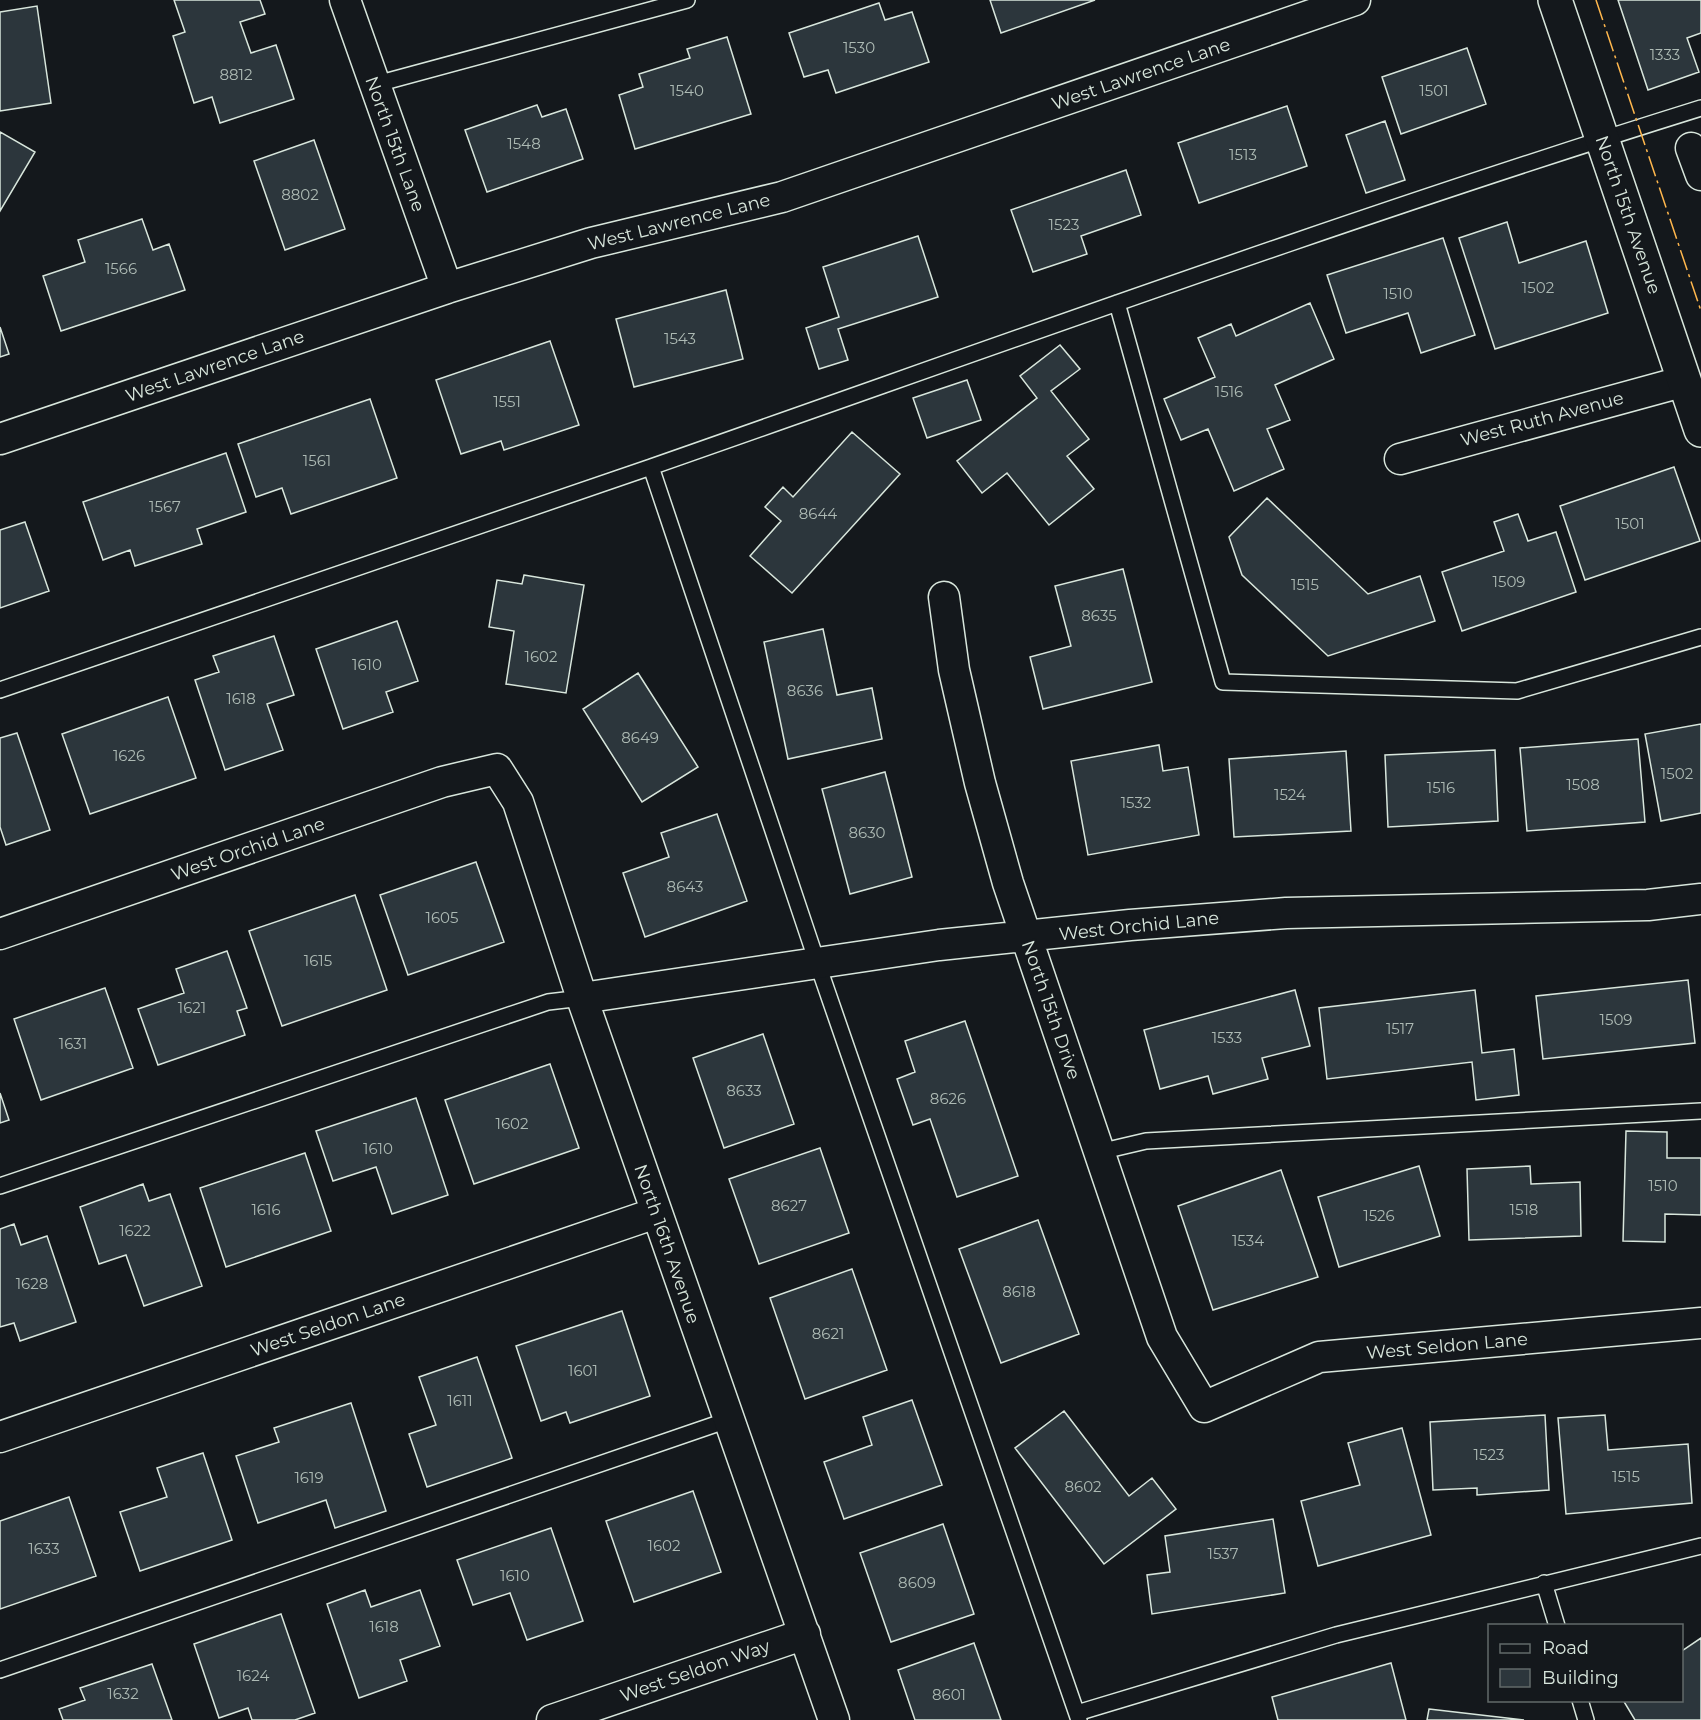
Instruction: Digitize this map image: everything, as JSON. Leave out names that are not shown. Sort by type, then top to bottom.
[{"type":"street","name":"North 15th Lane","points":[[345,0],[373,85],[447,288]]},
{"type":"street","name":"West Lawrence Lane","points":[[0,439],[447,288],[591,243],[782,197],[1355,0]]},
{"type":"street","name":"North 15th Avenue","points":[[1555,0],[1701,430]]},
{"type":"street","name":"West Ruth Avenue","points":[[1400,459],[1685,381]]},
{"type":"street","name":"North 15th Drive","points":[[944,597],[954,670],[980,783],[1027,938],[1161,1337],[1204,1407]]},
{"type":"street","name":"West Orchid Lane","points":[[0,934],[442,782],[497,769]]},
{"type":"street","name":"North 16th Avenue","points":[[497,769],[518,802],[582,999],[834,1720]]},
{"type":"street","name":"West Orchid Lane","points":[[582,999],[621,995],[817,962],[939,945],[1027,938],[1130,925],[1286,912],[1648,905],[1701,900]]},
{"type":"street","name":"West Seldon Lane","points":[[0,1437],[656,1213]]},
{"type":"street","name":"West Seldon Lane","points":[[1204,1407],[1319,1357],[1701,1323]]},
{"type":"street","name":"West Seldon Way","points":[[552,1720],[805,1634]]},
{"type":"lane","points":[[373,85],[687,0]]},
{"type":"lane","points":[[0,690],[651,467],[1117,303],[1601,138],[1701,108]]},
{"type":"lane","points":[[1117,303],[1223,682],[1517,691],[1701,637]]},
{"type":"lane","points":[[651,467],[817,962],[1078,1717],[1336,1635],[1701,1545]]},
{"type":"lane","points":[[0,1186],[548,1002],[582,999]]},
{"type":"lane","points":[[1099,1152],[1146,1141],[1701,1111]]},
{"type":"lane","points":[[0,1670],[728,1420]]},
{"type":"lane","points":[[1544,1582],[1556,1624]]},
{"type":"lane","points":[[1580,1702],[1586,1720]]},
{"type":"building","points":[[174,0],[260,0],[265,14],[240,22],[251,53],[276,45],[294,99],[220,123],[212,97],[194,103],[173,36],[185,32]]},
{"type":"building","points":[[990,0],[1095,0],[1001,33]]},
{"type":"building","points":[[1618,0],[1701,0],[1701,33],[1687,38],[1699,72],[1648,90]]},
{"type":"building","points":[[879,3],[885,20],[912,12],[929,62],[836,93],[828,70],[804,77],[789,33]]},
{"type":"building","points":[[37,6],[51,103],[0,111],[0,12]]},
{"type":"building","points":[[727,37],[751,114],[635,149],[619,95],[643,87],[639,74],[690,58],[687,49]]},
{"type":"building","points":[[1467,48],[1486,104],[1401,134],[1382,77]]},
{"type":"building","points":[[537,105],[542,117],[566,109],[583,159],[487,192],[465,130]]},
{"type":"building","points":[[1287,106],[1307,166],[1199,203],[1178,143]]},
{"type":"building","points":[[1385,121],[1405,180],[1366,193],[1346,135]]},
{"type":"building","points":[[0,132],[35,152],[0,211]]},
{"type":"building","points":[[314,140],[345,229],[285,250],[254,161]]},
{"type":"building","points":[[1126,170],[1141,215],[1081,236],[1087,254],[1033,272],[1011,210]]},
{"type":"building","points":[[142,219],[153,250],[169,244],[185,290],[61,331],[43,276],[85,262],[78,240]]},
{"type":"building","points":[[1507,222],[1519,263],[1586,241],[1608,313],[1495,349],[1459,238]]},
{"type":"building","points":[[918,236],[938,297],[838,329],[848,360],[819,369],[806,328],[839,317],[823,267]]},
{"type":"building","points":[[1443,238],[1475,335],[1421,353],[1408,313],[1346,333],[1327,275]]},
{"type":"building","points":[[726,290],[743,359],[634,387],[616,319]]},
{"type":"building","points":[[1310,303],[1334,359],[1275,385],[1290,420],[1267,429],[1284,469],[1234,491],[1208,429],[1181,440],[1164,399],[1215,377],[1198,338],[1231,324],[1236,336]]},
{"type":"building","points":[[0,327],[9,354],[0,357]]},
{"type":"building","points":[[550,341],[579,425],[504,450],[501,441],[461,454],[436,380]]},
{"type":"building","points":[[1060,345],[1080,369],[1051,391],[1089,439],[1067,456],[1094,489],[1049,525],[1007,473],[982,493],[957,461],[1037,398],[1020,376]]},
{"type":"building","points":[[967,380],[981,420],[927,438],[913,398]]},
{"type":"building","points":[[370,399],[397,478],[291,514],[282,488],[256,497],[238,444]]},
{"type":"building","points":[[852,432],[900,474],[792,593],[750,556],[781,521],[765,507],[783,487],[793,497]]},
{"type":"building","points":[[226,453],[246,512],[197,529],[202,544],[135,566],[130,550],[103,560],[83,502]]},
{"type":"building","points":[[1674,467],[1700,541],[1585,580],[1560,506]]},
{"type":"building","points":[[1267,498],[1368,594],[1420,576],[1435,621],[1328,656],[1242,575],[1229,537]]},
{"type":"building","points":[[1518,514],[1528,541],[1556,532],[1576,592],[1462,631],[1442,572],[1504,551],[1494,522]]},
{"type":"building","points":[[25,522],[49,591],[0,608],[0,530]]},
{"type":"building","points":[[1123,569],[1152,682],[1043,709],[1030,657],[1071,646],[1055,586]]},
{"type":"building","points":[[524,575],[584,585],[566,693],[506,684],[514,631],[489,627],[497,580],[522,584]]},
{"type":"building","points":[[397,621],[418,681],[386,692],[393,712],[343,729],[316,649]]},
{"type":"building","points":[[823,629],[837,695],[872,688],[882,739],[788,759],[764,642]]},
{"type":"building","points":[[274,636],[294,695],[267,704],[283,750],[225,770],[195,680],[219,672],[213,656]]},
{"type":"building","points":[[638,673],[698,767],[642,802],[583,709]]},
{"type":"building","points":[[168,697],[196,778],[90,814],[62,734]]},
{"type":"building","points":[[1701,724],[1701,813],[1661,821],[1645,734]]},
{"type":"building","points":[[17,733],[50,830],[6,845],[0,827],[0,738]]},
{"type":"building","points":[[1638,739],[1645,822],[1527,831],[1520,748]]},
{"type":"building","points":[[1159,745],[1163,771],[1188,767],[1199,835],[1088,855],[1071,761]]},
{"type":"building","points":[[1495,750],[1498,821],[1388,827],[1385,755]]},
{"type":"building","points":[[1346,751],[1351,831],[1234,837],[1229,759]]},
{"type":"building","points":[[885,772],[912,877],[850,894],[822,789]]},
{"type":"building","points":[[717,814],[747,901],[645,937],[623,873],[669,857],[661,833]]},
{"type":"building","points":[[476,862],[504,942],[408,975],[380,895]]},
{"type":"building","points":[[355,895],[387,990],[282,1026],[249,931]]},
{"type":"building","points":[[227,951],[247,1008],[237,1011],[245,1035],[158,1065],[138,1009],[184,993],[176,969]]},
{"type":"building","points":[[1688,980],[1695,1043],[1543,1059],[1536,996]]},
{"type":"building","points":[[105,988],[133,1068],[41,1100],[14,1019]]},
{"type":"building","points":[[1295,990],[1310,1046],[1262,1058],[1268,1079],[1213,1094],[1208,1076],[1160,1089],[1144,1030]]},
{"type":"building","points":[[1475,990],[1482,1053],[1514,1049],[1519,1095],[1476,1100],[1472,1062],[1327,1079],[1319,1008]]},
{"type":"building","points":[[965,1021],[1018,1176],[957,1197],[930,1119],[913,1125],[897,1079],[915,1072],[905,1041]]},
{"type":"building","points":[[763,1034],[794,1124],[724,1148],[693,1058]]},
{"type":"building","points":[[550,1064],[579,1148],[474,1184],[445,1100]]},
{"type":"building","points":[[0,1093],[9,1120],[0,1123]]},
{"type":"building","points":[[416,1098],[448,1195],[392,1214],[376,1167],[333,1181],[316,1131]]},
{"type":"building","points":[[1626,1131],[1667,1132],[1667,1158],[1701,1158],[1701,1215],[1665,1214],[1665,1242],[1623,1241]]},
{"type":"building","points":[[820,1148],[849,1233],[759,1264],[729,1179]]},
{"type":"building","points":[[305,1153],[331,1231],[226,1267],[200,1188]]},
{"type":"building","points":[[1419,1166],[1440,1236],[1339,1267],[1318,1197]]},
{"type":"building","points":[[1530,1166],[1531,1184],[1580,1182],[1581,1236],[1469,1240],[1467,1169]]},
{"type":"building","points":[[1281,1170],[1318,1277],[1213,1310],[1178,1206]]},
{"type":"building","points":[[143,1184],[149,1201],[170,1194],[202,1286],[144,1306],[126,1255],[99,1264],[80,1207]]},
{"type":"building","points":[[1038,1220],[1079,1334],[1001,1363],[959,1249]]},
{"type":"building","points":[[14,1224],[21,1245],[47,1236],[76,1322],[20,1341],[14,1323],[0,1327],[0,1229]]},
{"type":"building","points":[[852,1269],[887,1370],[805,1399],[770,1298]]},
{"type":"building","points":[[622,1311],[650,1396],[570,1423],[566,1412],[541,1421],[516,1346]]},
{"type":"building","points":[[477,1357],[512,1458],[427,1487],[409,1434],[436,1425],[419,1377]]},
{"type":"building","points":[[912,1400],[942,1485],[844,1519],[824,1462],[872,1445],[863,1417]]},
{"type":"building","points":[[351,1403],[386,1511],[335,1528],[326,1500],[258,1523],[236,1456],[279,1442],[274,1428]]},
{"type":"building","points":[[1064,1411],[1129,1496],[1152,1478],[1176,1509],[1104,1564],[1015,1448]]},
{"type":"building","points":[[1545,1415],[1549,1490],[1477,1495],[1477,1488],[1433,1490],[1430,1422]]},
{"type":"building","points":[[1605,1415],[1608,1450],[1688,1444],[1692,1503],[1566,1514],[1558,1418]]},
{"type":"building","points":[[1402,1428],[1431,1535],[1318,1566],[1301,1501],[1360,1485],[1348,1443]]},
{"type":"building","points":[[203,1453],[232,1540],[140,1571],[120,1512],[167,1497],[157,1468]]},
{"type":"building","points":[[693,1491],[721,1572],[634,1602],[606,1521]]},
{"type":"building","points":[[69,1497],[96,1576],[0,1609],[0,1521]]},
{"type":"building","points":[[1273,1519],[1285,1593],[1152,1614],[1147,1575],[1170,1572],[1165,1536]]},
{"type":"building","points":[[943,1524],[974,1614],[891,1642],[860,1553]]},
{"type":"building","points":[[551,1528],[583,1621],[527,1640],[510,1593],[473,1605],[457,1560]]},
{"type":"building","points":[[365,1590],[371,1607],[420,1590],[440,1646],[400,1660],[407,1681],[359,1698],[327,1604]]},
{"type":"building","points":[[281,1614],[315,1713],[295,1720],[252,1720],[248,1708],[219,1718],[194,1644]]},
{"type":"building","points":[[1701,1638],[1701,1720],[1635,1720],[1624,1702],[1683,1702],[1683,1650]]},
{"type":"building","points":[[974,1643],[1001,1720],[915,1720],[898,1670]]},
{"type":"building","points":[[1391,1663],[1406,1720],[1278,1720],[1272,1697]]},
{"type":"building","points":[[152,1664],[172,1720],[63,1720],[59,1709],[85,1700],[80,1688]]},
{"type":"building","points":[[1429,1709],[1524,1720],[1427,1720]]},
{"type":"power","points":[[1596,0],[1701,311]]}]
